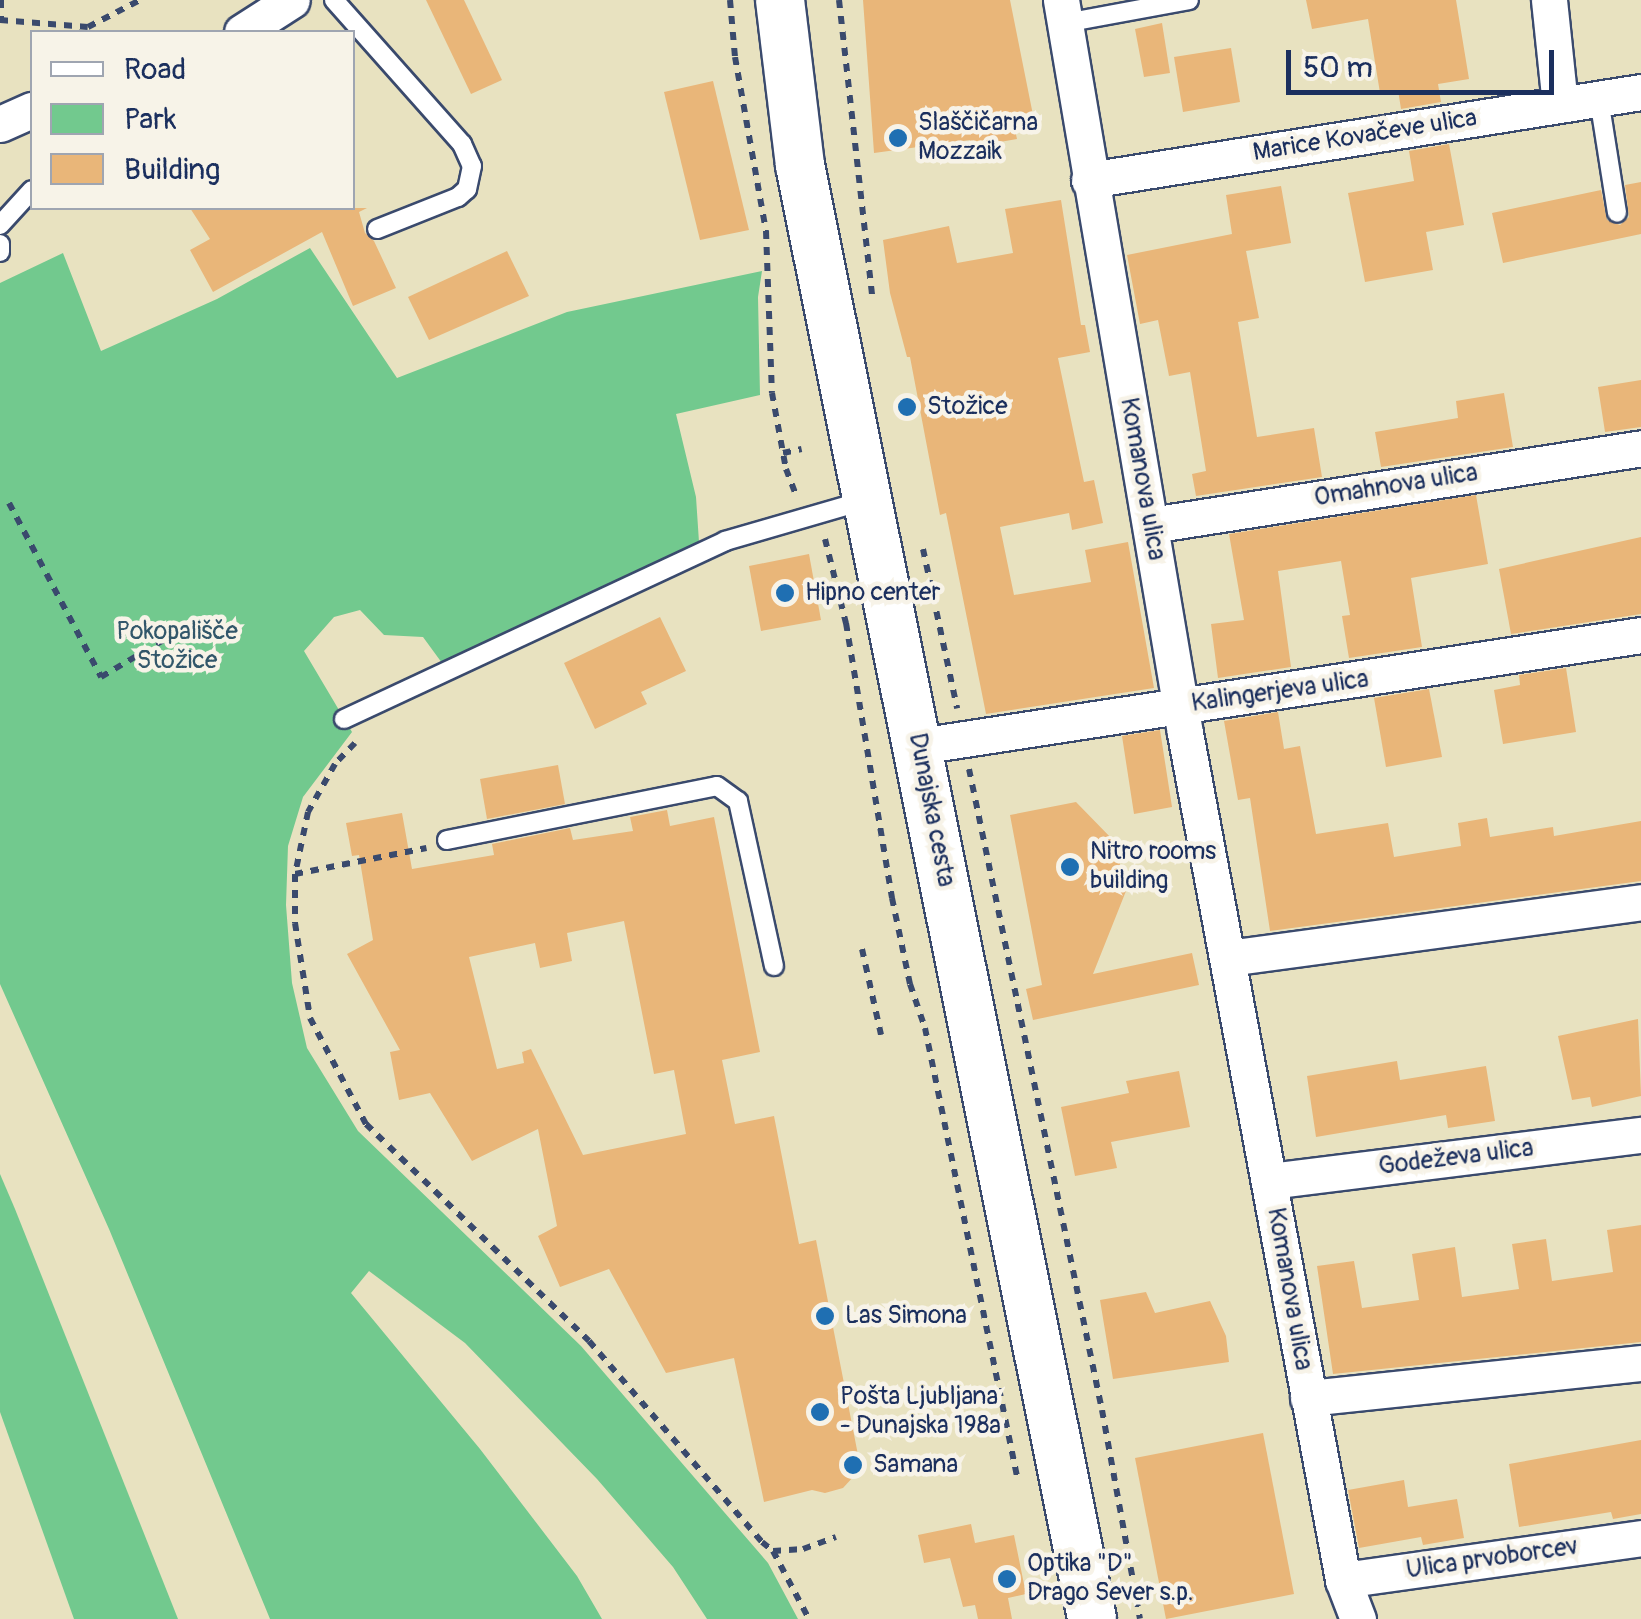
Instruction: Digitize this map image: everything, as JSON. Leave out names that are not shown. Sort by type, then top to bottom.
[{"type":"main road","name":"Dunajska cesta","points":[[780,0],[800,165],[867,500],[941,742],[1092,1619]]},
{"type":"street","points":[[1549,0],[1560,104]]},
{"type":"street","name":"Komanova ulica","points":[[1063,12],[1180,707],[1342,1580],[1358,1619]]},
{"type":"street","points":[[246,30],[281,14]]},
{"type":"street","name":"Marice Kovačeve ulica","points":[[1089,180],[1641,92]]},
{"type":"street","points":[[0,124],[30,111]]},
{"type":"street","name":"Omahnova ulica","points":[[1150,525],[1641,448]]},
{"type":"street","name":"Kalingerjeva ulica","points":[[941,742],[1641,635]]},
{"type":"street","points":[[1228,958],[1641,902]]},
{"type":"street","name":"Godeževa ulica","points":[[1270,1181],[1641,1135]]},
{"type":"street","points":[[1308,1398],[1641,1363]]},
{"type":"street","name":"Ulica prvoborcev","points":[[1342,1580],[1641,1538]]},
{"type":"lane","points":[[334,0],[462,144],[472,166],[467,189],[458,197],[377,229]]},
{"type":"lane","points":[[1063,12],[1190,0]]},
{"type":"lane","points":[[1598,99],[1617,214]]},
{"type":"lane","points":[[0,225],[30,192]]},
{"type":"lane","points":[[0,244],[0,252]]},
{"type":"lane","points":[[344,718],[725,542],[867,500]]},
{"type":"lane","points":[[447,840],[717,786],[738,801],[774,966]]},
{"type":"path","points":[[1,0],[0,20],[88,26],[140,0]]},
{"type":"path","points":[[730,0],[766,231],[772,393],[783,453],[799,502]]},
{"type":"path","points":[[838,0],[864,199],[864,249],[876,318]]},
{"type":"path","points":[[783,453],[802,450]]},
{"type":"path","points":[[9,503],[101,676],[177,632]]},
{"type":"path","name":"Dunajska cesta","points":[[824,537],[846,624],[892,898],[910,984],[925,1028],[1022,1499]]},
{"type":"path","name":"Dunajska cesta","points":[[922,544],[941,742],[1102,1410],[1140,1619]]},
{"type":"path","points":[[380,702],[380,718],[335,764],[308,812],[295,874],[295,923],[310,1018],[366,1124],[589,1341],[773,1551],[809,1619]]},
{"type":"path","points":[[295,874],[425,849],[447,840]]},
{"type":"path","points":[[862,949],[881,1035]]},
{"type":"path","points":[[773,1551],[803,1549],[836,1537]]},
{"type":"green space","name":"Pokopališče Stožice","points":[[310,248],[397,378],[567,312],[762,271],[758,297],[760,395],[676,414],[696,497],[699,542],[442,663],[423,637],[384,635],[360,610],[334,617],[304,651],[352,732],[303,797],[288,846],[286,905],[292,983],[307,1048],[358,1131],[581,1346],[768,1563],[798,1619],[707,1619],[673,1567],[597,1479],[465,1343],[369,1271],[351,1293],[480,1449],[577,1576],[602,1619],[270,1619],[109,1229],[0,984],[0,283],[63,253],[101,351],[217,299]]},
{"type":"green space","points":[[0,1174],[178,1619],[74,1619],[0,1412]]},
{"type":"building","points":[[426,0],[464,0],[502,80],[471,94]]},
{"type":"building","points":[[863,0],[1010,0],[1035,125],[1015,130],[1017,139],[971,147],[970,140],[874,153]]},
{"type":"building","points":[[1306,0],[1456,0],[1469,79],[1438,84],[1441,102],[1401,109],[1398,90],[1380,93],[1368,19],[1312,29]]},
{"type":"building","points":[[1162,23],[1170,73],[1144,77],[1135,29]]},
{"type":"building","points":[[1231,48],[1240,102],[1183,112],[1174,57]]},
{"type":"building","points":[[713,81],[749,230],[700,240],[664,92]]},
{"type":"building","points":[[1449,144],[1464,225],[1426,232],[1433,270],[1365,282],[1348,193],[1414,181],[1409,151]]},
{"type":"building","points":[[1641,182],[1641,234],[1503,263],[1492,213],[1601,190],[1607,220],[1620,225],[1629,217],[1625,185]]},
{"type":"building","points":[[1281,186],[1291,243],[1246,251],[1259,318],[1238,322],[1257,437],[1314,428],[1322,477],[1196,496],[1192,474],[1206,471],[1190,372],[1169,376],[1158,320],[1140,324],[1127,255],[1232,234],[1226,195]]},
{"type":"building","points":[[1061,200],[1081,325],[1085,325],[1090,352],[1058,358],[1084,482],[1094,480],[1103,523],[1072,530],[1069,513],[1000,527],[1014,595],[1091,582],[1085,550],[1128,542],[1154,688],[986,714],[946,513],[940,515],[910,357],[890,293],[883,240],[949,226],[957,263],[1013,253],[1005,209]]},
{"type":"building","points":[[367,208],[359,212],[365,233],[374,241],[396,288],[353,306],[322,232],[213,292],[190,250],[210,239],[191,210]]},
{"type":"building","points":[[507,251],[529,296],[429,340],[408,297]]},
{"type":"building","points":[[1641,380],[1641,427],[1605,432],[1598,387]]},
{"type":"building","points":[[1504,393],[1513,447],[1381,467],[1375,432],[1458,418],[1456,401]]},
{"type":"building","points":[[1476,495],[1488,564],[1411,578],[1422,647],[1349,658],[1342,616],[1350,615],[1341,561],[1278,571],[1291,667],[1218,678],[1211,624],[1244,620],[1229,534]]},
{"type":"building","points":[[1641,537],[1641,614],[1511,634],[1499,569]]},
{"type":"building","name":"Hipno center","points":[[809,554],[821,620],[761,631],[749,566]]},
{"type":"building","points":[[660,617],[686,671],[641,692],[647,704],[595,729],[564,663]]},
{"type":"building","points":[[1566,668],[1576,732],[1503,744],[1494,690],[1520,685],[1519,675]]},
{"type":"building","points":[[1429,689],[1442,757],[1386,767],[1374,698]]},
{"type":"building","points":[[1278,712],[1284,749],[1300,746],[1316,834],[1388,823],[1394,857],[1461,846],[1458,823],[1487,818],[1490,837],[1553,827],[1554,836],[1641,821],[1641,881],[1270,931],[1250,798],[1238,800],[1224,721]]},
{"type":"building","points":[[1160,730],[1172,807],[1134,814],[1122,736]]},
{"type":"building","points":[[558,765],[565,804],[487,819],[480,779]]},
{"type":"building","name":"Nitro rooms building","points":[[1076,802],[1115,842],[1126,891],[1093,974],[1192,953],[1199,985],[1033,1020],[1026,989],[1042,985],[1010,815]]},
{"type":"building","points":[[667,810],[670,826],[714,817],[760,1052],[722,1060],[735,1124],[774,1116],[799,1244],[816,1240],[859,1460],[854,1476],[843,1488],[825,1493],[812,1490],[764,1502],[734,1358],[666,1373],[609,1269],[560,1287],[538,1236],[557,1226],[538,1129],[472,1161],[430,1093],[399,1100],[390,1052],[400,1050],[347,954],[373,940],[359,855],[352,856],[346,823],[402,813],[412,869],[494,855],[492,844],[570,828],[573,840],[633,831],[630,817]],"holes":[[[624,921],[654,1074],[674,1070],[686,1134],[583,1155],[531,1049],[522,1052],[524,1063],[497,1069],[469,957],[535,943],[540,968],[572,961],[567,933]]]},
{"type":"building","points":[[1638,1019],[1641,1096],[1592,1107],[1590,1097],[1572,1100],[1558,1036]]},
{"type":"building","points":[[1397,1061],[1400,1080],[1486,1066],[1495,1121],[1448,1128],[1446,1115],[1316,1137],[1307,1076]]},
{"type":"building","points":[[1179,1071],[1190,1127],[1111,1142],[1117,1168],[1075,1176],[1061,1107],[1129,1093],[1126,1081]]},
{"type":"building","points":[[1641,1225],[1641,1342],[1333,1374],[1317,1266],[1354,1261],[1362,1308],[1419,1300],[1412,1254],[1455,1247],[1462,1297],[1519,1289],[1512,1244],[1546,1239],[1552,1281],[1613,1272],[1607,1230]]},
{"type":"building","points":[[1146,1292],[1155,1313],[1210,1301],[1226,1336],[1229,1362],[1113,1379],[1100,1300]]},
{"type":"building","points":[[1263,1433],[1294,1594],[1166,1619],[1135,1458]]},
{"type":"building","points":[[1641,1440],[1641,1514],[1613,1519],[1611,1512],[1519,1527],[1509,1464]]},
{"type":"building","points":[[1404,1480],[1408,1507],[1457,1499],[1464,1538],[1423,1545],[1421,1537],[1359,1548],[1348,1490]]},
{"type":"building","points":[[971,1524],[975,1543],[1014,1535],[1026,1594],[1008,1598],[1012,1619],[978,1619],[975,1605],[963,1607],[950,1558],[924,1563],[918,1535]]},
{"type":"place","name":"Slaščičarna Mozzaik","points":[[898,138]]},
{"type":"place","name":"Stožice","points":[[907,407]]},
{"type":"place","name":"Hipno center","points":[[785,593]]},
{"type":"place","name":"Nitro rooms building","points":[[1070,867]]},
{"type":"place","name":"Las Simona","points":[[825,1316]]},
{"type":"place","name":"Pošta Ljubljana - Dunajska 198a","points":[[820,1412]]},
{"type":"place","name":"Samana","points":[[853,1465]]},
{"type":"place","name":"Optika \"D\" Drago Sever s.p.","points":[[1007,1579]]}]
